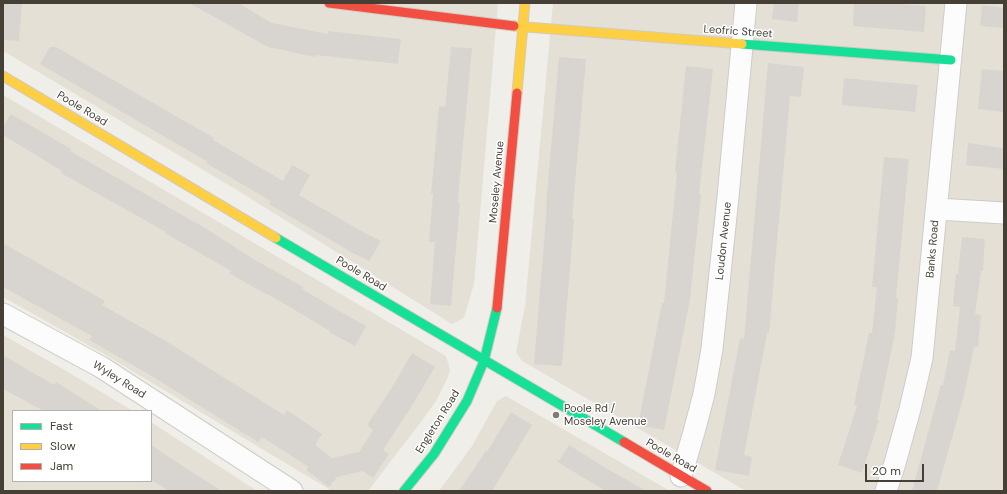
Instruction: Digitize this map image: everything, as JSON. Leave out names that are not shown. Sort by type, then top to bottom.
[{"type":"street","name":"Leofric Street","points":[[329,3],[523,27],[951,60]]},
{"type":"street","name":"Moseley Avenue","points":[[484,361],[497,308],[525,3]]},
{"type":"street","name":"Loudon Avenue","points":[[681,476],[704,394],[712,349],[727,210],[746,3]]},
{"type":"street","name":"Banks Road","points":[[886,491],[896,463],[922,358],[956,3]]},
{"type":"street","name":"Poole Road","points":[[3,76],[484,361],[707,491]]},
{"type":"street","points":[[937,209],[1004,213]]},
{"type":"street","name":"Wyley Road","points":[[3,314],[101,367],[292,491]]},
{"type":"street","name":"Engleton Road","points":[[404,491],[434,454],[467,401],[484,361]]},
{"type":"shaded area","points":[[3,3],[498,3],[474,284],[464,318],[452,324],[232,187],[3,51]]},
{"type":"shaded area","points":[[553,3],[1004,3],[1004,491],[746,491],[522,361],[516,352],[525,306]]},
{"type":"shaded area","points":[[3,95],[446,356],[450,370],[436,401],[368,491],[332,491],[104,354],[3,297]]},
{"type":"shaded area","points":[[3,335],[131,410],[12,410],[12,482],[152,482],[152,423],[257,491],[3,491]]},
{"type":"shaded area","points":[[506,396],[670,491],[439,491],[472,446],[497,401]]},
{"type":"building","points":[[3,3],[22,4],[19,41],[3,40]]},
{"type":"building","points":[[189,3],[238,3],[272,23],[328,34],[328,31],[401,39],[398,64],[316,55],[315,57],[268,47]]},
{"type":"building","points":[[774,3],[799,3],[797,22],[772,19]]},
{"type":"building","points":[[854,3],[886,3],[926,6],[924,32],[853,26]]},
{"type":"building","points":[[982,5],[1004,8],[1004,28],[980,26]]},
{"type":"building","points":[[50,47],[56,47],[214,138],[213,140],[283,181],[292,165],[310,175],[299,195],[381,241],[369,261],[269,204],[271,201],[206,163],[208,162],[40,64]]},
{"type":"building","points":[[451,47],[472,48],[460,176],[458,202],[460,202],[451,306],[430,304],[435,242],[429,242],[433,194],[431,194],[439,106],[445,107]]},
{"type":"building","points":[[559,57],[586,59],[572,219],[574,219],[562,366],[534,364]]},
{"type":"building","points":[[768,63],[804,67],[801,97],[790,96],[769,333],[767,333],[744,455],[752,457],[749,476],[715,470],[740,338],[744,339]]},
{"type":"building","points":[[686,66],[713,69],[699,194],[701,195],[690,299],[664,430],[638,425],[662,303],[664,303]]},
{"type":"building","points":[[982,69],[1004,71],[1004,112],[978,109]]},
{"type":"building","points":[[844,78],[918,85],[915,112],[842,105]]},
{"type":"building","points":[[11,114],[71,149],[70,151],[205,228],[255,260],[303,287],[302,289],[366,326],[355,346],[329,332],[330,331],[278,300],[229,273],[231,271],[165,233],[166,232],[61,173],[62,171],[3,135],[3,127]]},
{"type":"building","points":[[968,143],[1004,148],[1004,169],[966,165]]},
{"type":"building","points":[[884,157],[909,159],[896,298],[898,298],[895,333],[877,420],[879,420],[862,473],[838,465],[857,406],[854,405],[869,333],[872,333],[877,287],[872,287]]},
{"type":"building","points":[[962,237],[985,239],[983,271],[981,271],[975,314],[981,315],[978,347],[974,347],[964,395],[937,491],[912,491],[941,385],[943,385],[950,350],[955,351],[960,307],[953,306]]},
{"type":"building","points":[[3,243],[105,301],[102,305],[164,340],[284,415],[287,410],[322,434],[315,445],[332,458],[359,452],[373,430],[367,425],[393,386],[412,353],[435,367],[383,450],[389,454],[373,478],[363,471],[337,477],[329,487],[306,470],[309,467],[262,437],[258,442],[145,372],[89,340],[92,336],[3,287]]},
{"type":"building","points":[[3,355],[54,385],[56,382],[100,410],[42,410],[3,389]]},
{"type":"building","points":[[511,412],[532,425],[492,491],[459,491],[486,451],[487,452]]},
{"type":"building","points":[[569,445],[646,491],[606,491],[579,475],[558,462]]},
{"type":"building","points":[[152,446],[222,491],[169,491],[152,481]]},
{"type":"traffic: fast","points":[[742,44],[951,60]]},
{"type":"traffic: fast","points":[[276,238],[624,442]]},
{"type":"traffic: fast","points":[[404,491],[434,454],[467,401],[484,361],[497,308]]},
{"type":"traffic: slow","points":[[517,93],[525,3]]},
{"type":"traffic: slow","points":[[514,26],[742,44]]},
{"type":"traffic: slow","points":[[3,76],[276,238]]},
{"type":"traffic: jam","points":[[329,3],[514,26]]},
{"type":"traffic: jam","points":[[497,308],[517,93]]},
{"type":"traffic: jam","points":[[624,442],[707,491]]},
{"type":"place","name":"Poole Rd / Moseley Avenue","points":[[556,415]]}]
